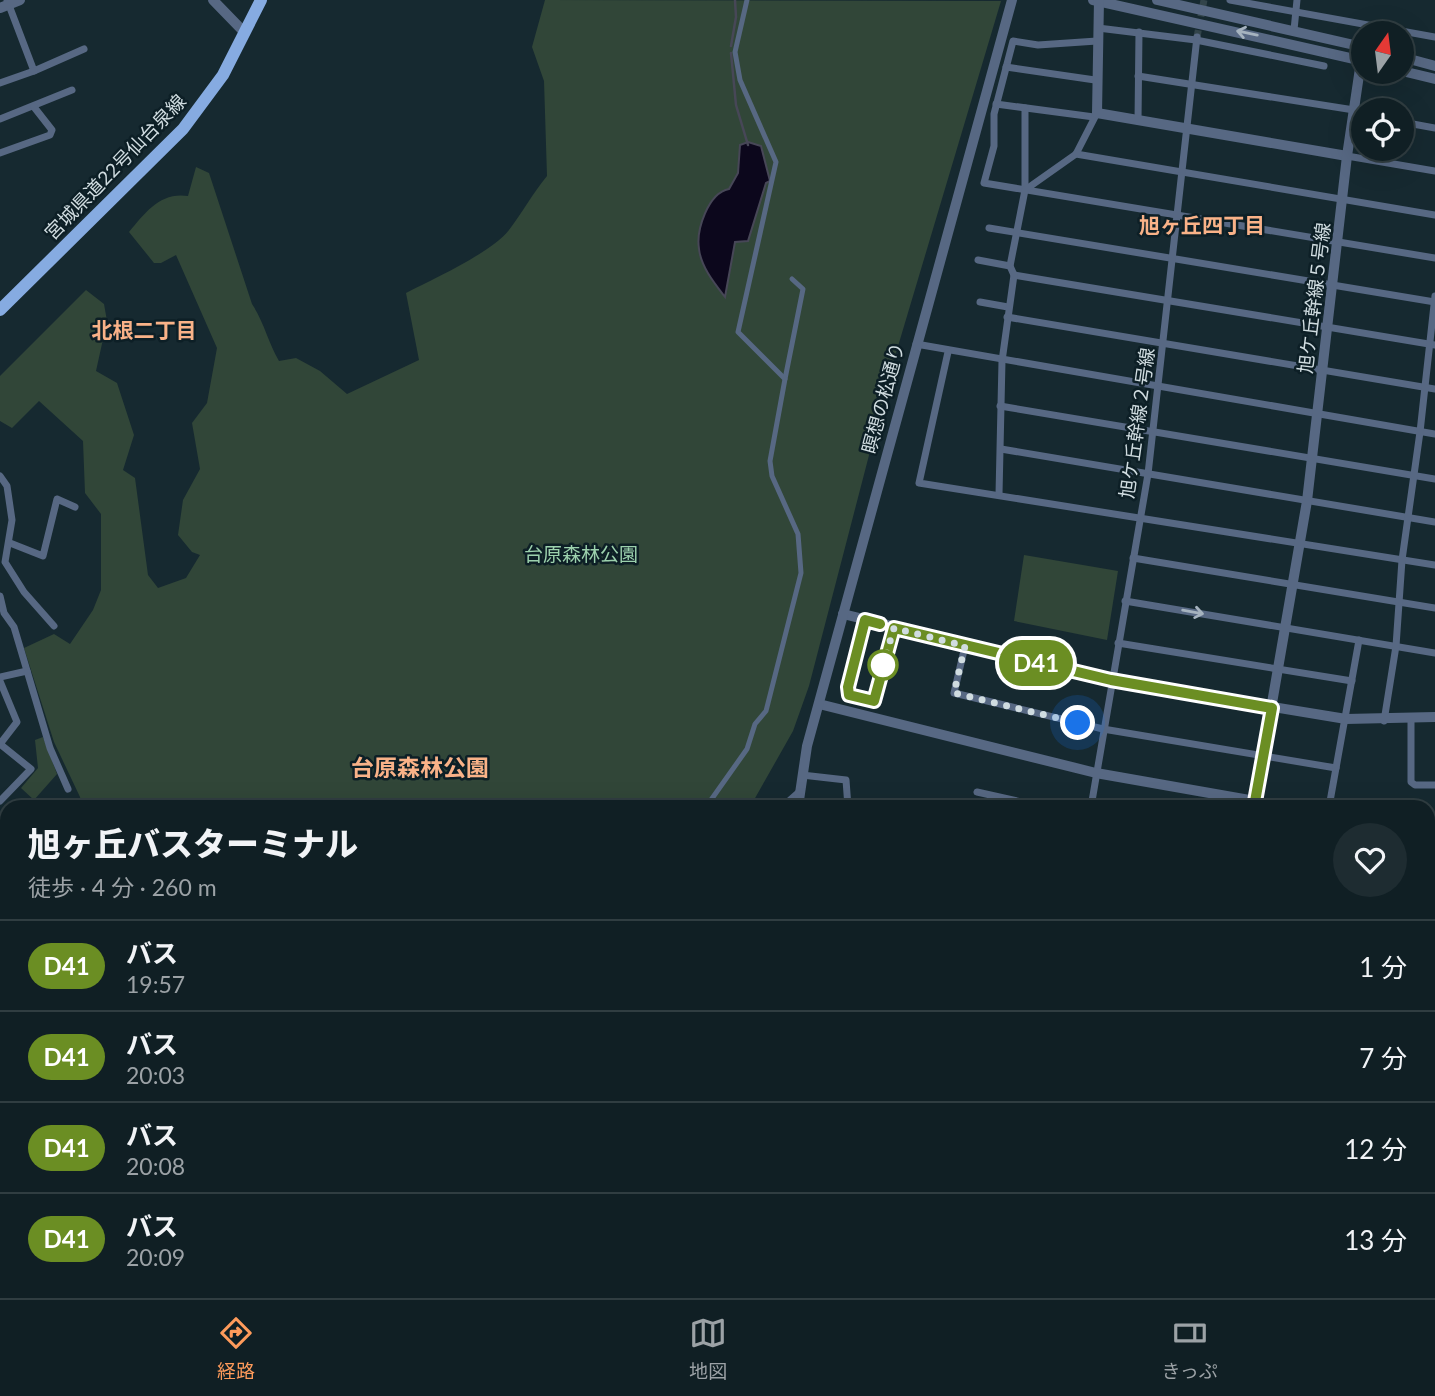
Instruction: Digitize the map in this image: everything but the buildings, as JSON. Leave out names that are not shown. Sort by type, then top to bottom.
[{"type":"main road","name":"宮城県道22号仙台泉線","points":[[2,305],[183,129],[209,96],[261,0]]},
{"type":"street","points":[[20,0],[5,4],[34,71]]},
{"type":"street","points":[[213,0],[245,33]]},
{"type":"street","points":[[747,0],[735,52],[740,80],[776,162],[738,332],[785,379]]},
{"type":"street","name":"瞑想の松通り","points":[[798,800],[802,775],[843,614],[1012,0]]},
{"type":"street","points":[[1025,190],[1076,154],[1095,115],[1098,28],[1096,0],[1351,57]]},
{"type":"street","points":[[1157,0],[1351,44]]},
{"type":"street","points":[[1230,0],[1435,37]]},
{"type":"street","points":[[1294,30],[1297,0]]},
{"type":"street","points":[[1098,28],[1196,38],[1324,66]]},
{"type":"street","points":[[1138,121],[1139,32]]},
{"type":"street","name":"旭ケ丘幹線２号線","points":[[1092,800],[1148,474],[1196,38]]},
{"type":"street","points":[[1097,41],[1038,45],[1013,41],[996,104],[994,146],[984,183],[1435,258]]},
{"type":"street","points":[[1283,58],[1287,42]]},
{"type":"street","points":[[0,83],[83,49]]},
{"type":"street","points":[[1414,60],[1435,66]]},
{"type":"street","points":[[1006,67],[1095,80]]},
{"type":"street","points":[[1414,74],[1435,79]]},
{"type":"street","points":[[1138,76],[1351,112]]},
{"type":"street","points":[[0,119],[72,90]]},
{"type":"street","points":[[996,104],[1138,121],[1435,171]]},
{"type":"street","points":[[0,153],[50,135],[52,130],[34,107]]},
{"type":"street","points":[[999,494],[1002,361],[1014,275],[1010,266],[1025,190],[1025,108]]},
{"type":"street","points":[[1414,124],[1435,128]]},
{"type":"street","name":"旭ケ丘幹線５号線","points":[[1255,800],[1307,501],[1351,139]]},
{"type":"street","points":[[1076,154],[1435,215]]},
{"type":"street","points":[[989,228],[1435,302]]},
{"type":"street","points":[[978,260],[1010,266]]},
{"type":"street","points":[[1014,275],[1432,345]]},
{"type":"street","points":[[711,800],[747,749],[755,724],[766,711],[802,574],[798,534],[772,476],[770,461],[803,289],[792,279]]},
{"type":"street","points":[[1384,721],[1396,646],[1402,560],[1432,345],[1435,296]]},
{"type":"street","points":[[980,302],[1008,307]]},
{"type":"street","points":[[1007,317],[1435,389]]},
{"type":"street","points":[[916,344],[948,352],[1435,434]]},
{"type":"street","points":[[948,352],[919,483],[1435,565]]},
{"type":"street","points":[[1000,406],[1435,478]]},
{"type":"street","points":[[1001,449],[1435,522]]},
{"type":"street","points":[[0,476],[7,486],[12,525],[5,562],[24,592],[54,626]]},
{"type":"street","points":[[10,543],[43,556],[57,499],[75,507]]},
{"type":"street","points":[[1133,558],[1435,608]]},
{"type":"street","points":[[0,596],[4,613],[14,627],[50,748],[68,789]]},
{"type":"street","points":[[1125,601],[1435,653]]},
{"type":"street","points":[[843,614],[1111,680],[1346,719],[1384,721],[1435,717]]},
{"type":"street","points":[[1330,800],[1359,640]]},
{"type":"street","points":[[1118,643],[1352,681]]},
{"type":"street","points":[[965,646],[954,693],[1103,729],[1336,768]]},
{"type":"street","points":[[1,800],[31,769],[0,744],[17,722],[0,679],[27,671]]},
{"type":"street","points":[[819,704],[1096,773],[1234,800]]},
{"type":"street","points":[[1411,720],[1410,782],[1415,785],[1435,785]]},
{"type":"street","points":[[802,775],[846,780],[848,800]]},
{"type":"street","points":[[790,800],[799,792]]},
{"type":"street","points":[[977,792],[1013,800]]},
{"type":"green space","name":"台原森林公園","points":[[545,0],[1001,1],[893,363],[809,686],[793,731],[754,800],[81,800],[54,742],[24,648],[54,634],[70,644],[93,610],[101,590],[101,514],[85,493],[83,441],[39,401],[12,428],[0,421],[0,376],[86,290],[104,304],[107,321],[96,371],[117,383],[134,435],[123,470],[135,478],[148,575],[158,588],[186,578],[200,555],[192,552],[178,535],[183,500],[200,469],[192,423],[207,403],[217,348],[176,255],[161,263],[154,263],[129,232],[162,200],[188,196],[196,167],[209,173],[252,304],[279,361],[296,358],[320,371],[347,394],[419,360],[406,293],[461,265],[501,239],[547,176],[544,81],[532,47]]},
{"type":"green space","points":[[1024,555],[1118,571],[1107,640],[1014,621]]},
{"type":"green space","points":[[43,737],[57,774],[34,800],[21,788],[38,768],[35,740]]},
{"type":"shaded area","points":[[748,142],[761,146],[770,181],[766,183],[748,241],[735,242],[725,297],[702,262],[699,232],[709,205],[715,197],[729,189],[738,173],[740,145]]},
{"type":"waterway","points":[[731,46],[736,17],[735,0]]},
{"type":"waterway","points":[[731,53],[736,105],[748,145]]},
{"type":"tunnel","points":[[1197,37],[1204,0]]},
{"type":"bus line","name":"D41","points":[[880,624],[865,620],[848,687],[849,695],[874,701],[894,628],[1111,680],[1272,708],[1255,800]]},
{"type":"district","name":"旭ヶ丘四丁目","points":[[1202,226]]},
{"type":"district","name":"北根二丁目","points":[[144,331]]},
{"type":"district","name":"台原森林公園","points":[[420,768]]},
{"type":"route","points":[[883,665],[894,628],[965,646],[954,693],[1078,723]]}]
